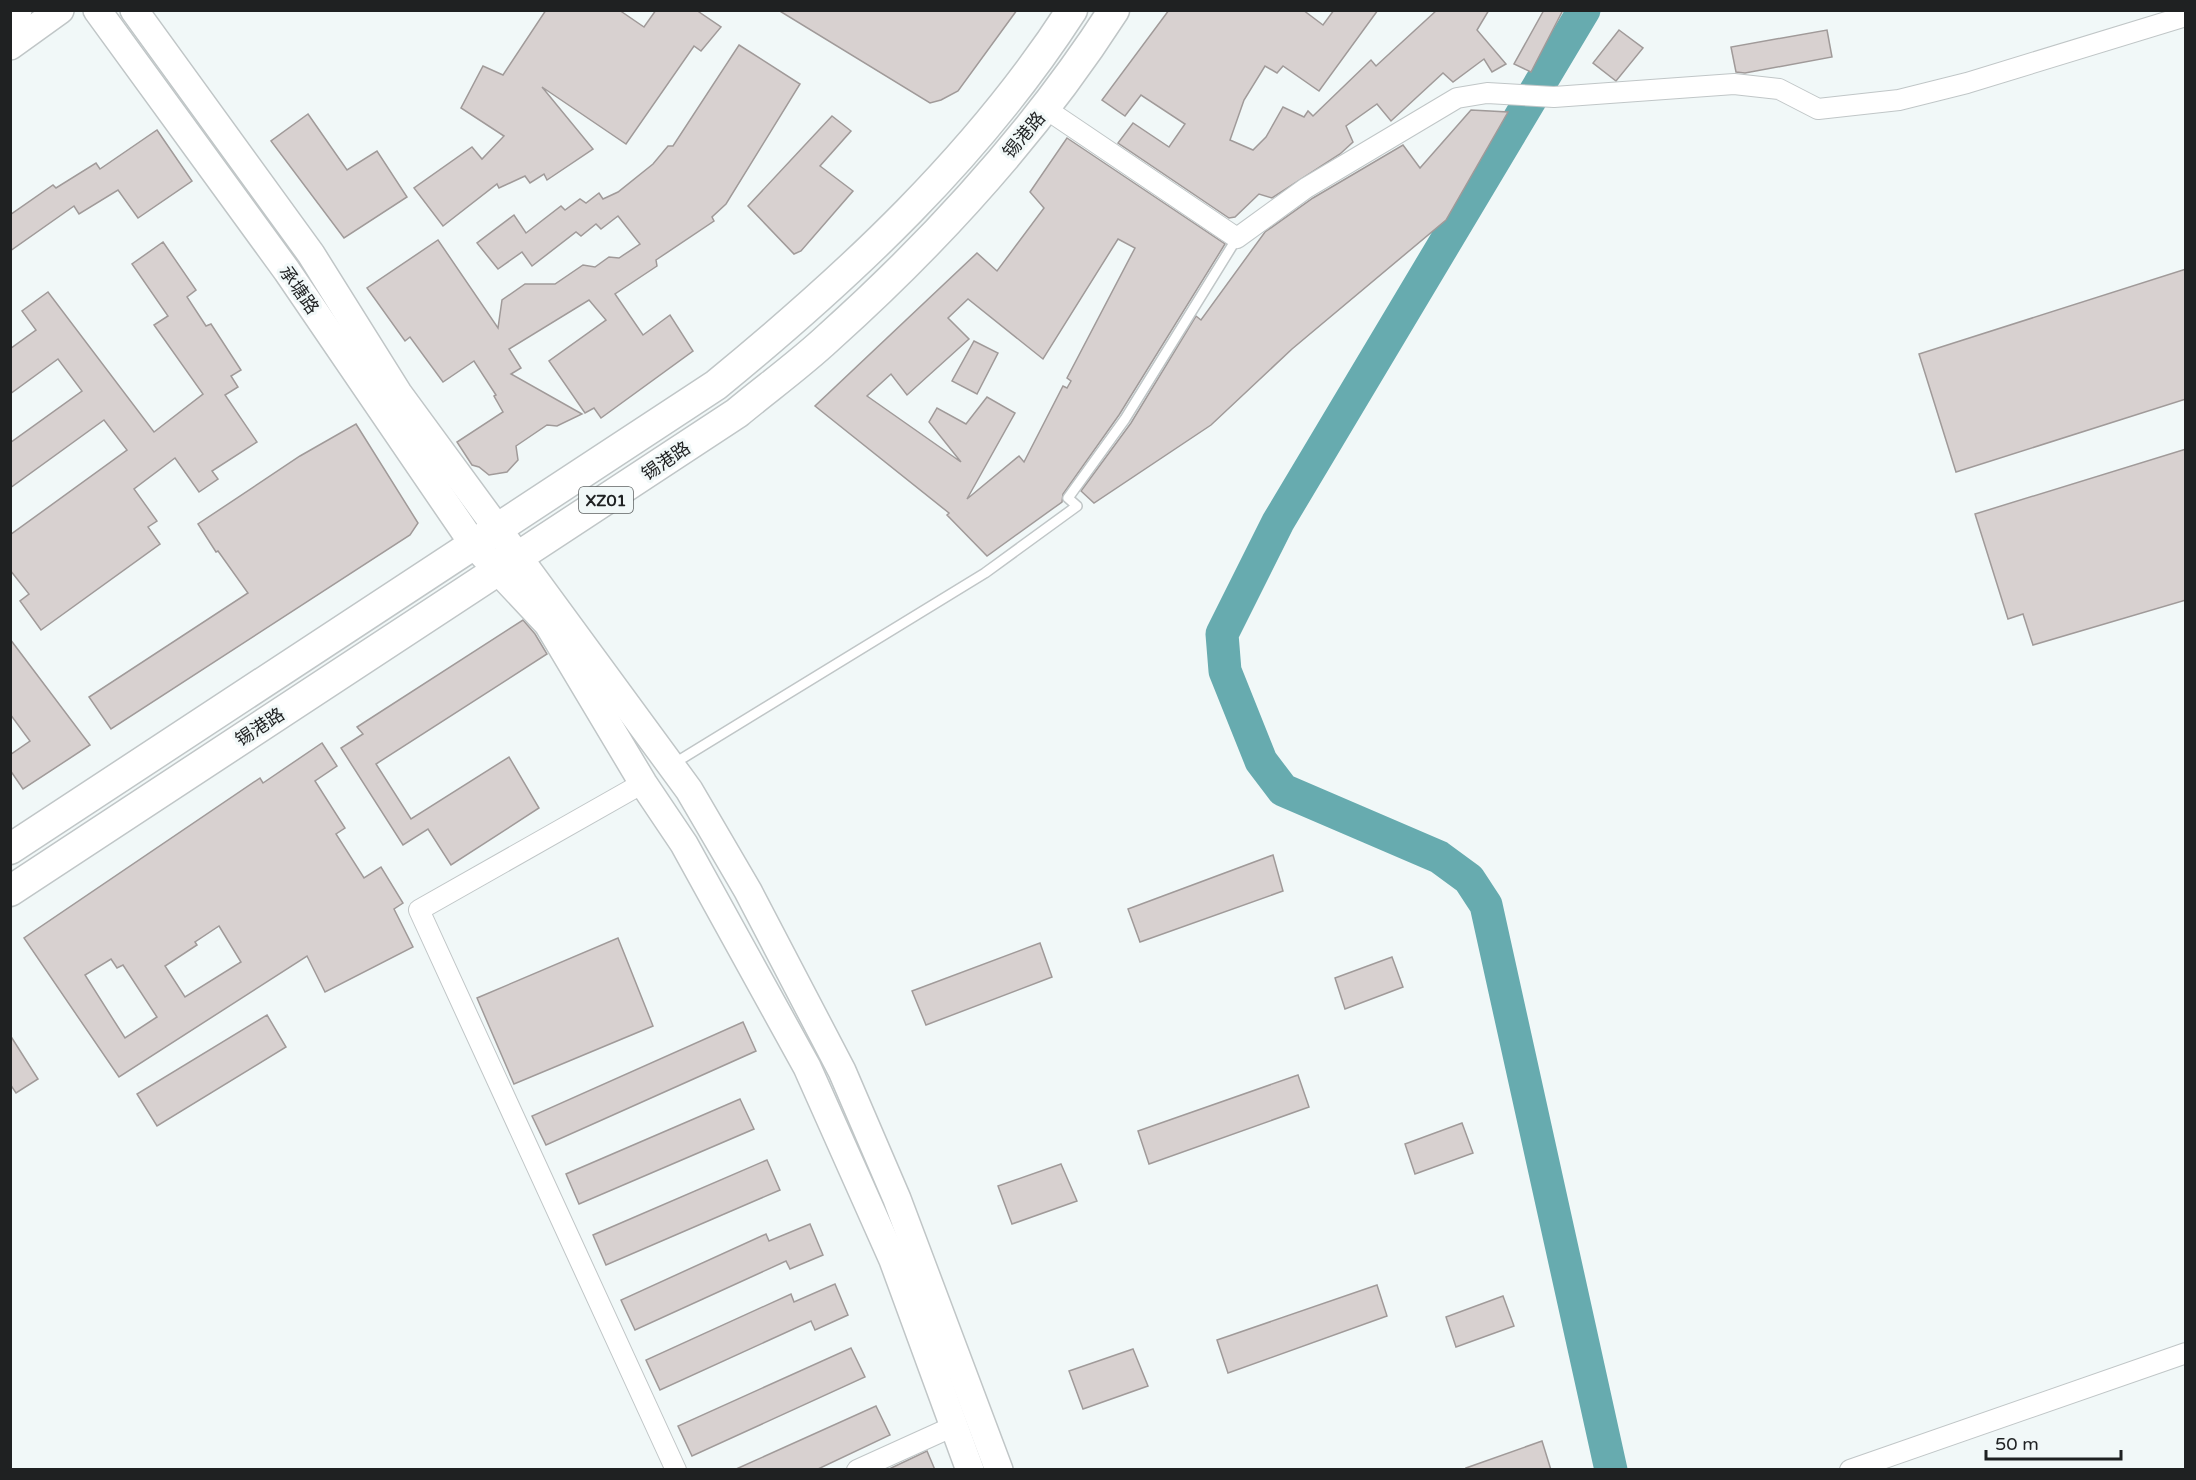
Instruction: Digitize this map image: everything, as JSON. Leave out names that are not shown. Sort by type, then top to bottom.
[{"type":"main road","name":"锡港路","points":[[10,849],[716,385],[804,313],[941,177],[977,137],[1072,10]]},
{"type":"main road","name":"锡港路","points":[[10,891],[737,413],[828,339],[967,201],[1046,109],[1114,10]]},
{"type":"street","points":[[10,16],[18,10]]},
{"type":"street","points":[[10,46],[60,10]]},
{"type":"street","name":"承塘路","points":[[97,10],[286,271],[508,564]]},
{"type":"street","name":"承塘路","points":[[134,10],[311,254],[486,537]]},
{"type":"street","points":[[1046,109],[1237,238],[1306,188],[1457,98],[1487,93],[1554,97],[1734,84],[1779,89],[1818,109],[1899,100],[1967,83],[2186,16]]},
{"type":"street","points":[[508,564],[671,765],[689,790],[748,891],[842,1071],[897,1199],[999,1470]]},
{"type":"street","points":[[508,564],[548,624],[643,783],[684,844],[807,1067],[893,1260],[970,1470]]},
{"type":"street","points":[[643,783],[418,909],[676,1470]]},
{"type":"street","points":[[1850,1470],[2186,1353]]},
{"type":"street","points":[[857,1470],[954,1426]]},
{"type":"lane","points":[[671,765],[985,573],[1077,506],[1068,498],[1125,420],[1237,238]]},
{"type":"building","points":[[546,10],[619,10],[644,27],[656,10],[696,10],[721,27],[701,51],[694,46],[626,144],[542,87],[593,149],[547,180],[544,174],[530,183],[525,176],[499,188],[497,184],[443,226],[414,188],[472,147],[482,159],[504,136],[461,108],[483,66],[503,75]]},
{"type":"building","points":[[778,10],[1017,10],[958,91],[930,103]]},
{"type":"building","points":[[1169,10],[1303,10],[1323,25],[1334,10],[1378,10],[1319,91],[1283,66],[1277,73],[1265,66],[1244,100],[1230,140],[1253,150],[1266,137],[1283,107],[1304,117],[1308,111],[1313,116],[1371,60],[1376,66],[1437,10],[1489,10],[1477,30],[1506,64],[1492,72],[1484,59],[1453,82],[1443,73],[1391,121],[1377,104],[1346,126],[1353,142],[1340,154],[1272,198],[1259,194],[1235,217],[1229,218],[1118,143],[1133,123],[1169,147],[1185,124],[1141,95],[1125,116],[1102,100]]},
{"type":"building","points":[[1544,10],[1563,10],[1531,72],[1514,64]]},
{"type":"building","points":[[1619,30],[1643,48],[1616,81],[1593,63]]},
{"type":"building","points":[[1827,30],[1832,57],[1745,73],[1736,72],[1731,47]]},
{"type":"building","points":[[739,45],[800,84],[726,204],[712,217],[714,221],[656,260],[657,266],[615,294],[643,335],[670,315],[693,351],[601,418],[594,408],[585,413],[549,361],[606,320],[589,300],[509,349],[521,368],[511,374],[582,414],[557,426],[547,425],[516,446],[518,460],[507,472],[489,475],[479,467],[472,465],[457,442],[503,412],[494,396],[496,395],[474,361],[443,382],[410,337],[405,341],[367,288],[438,240],[498,328],[502,300],[525,284],[555,284],[583,265],[595,267],[609,257],[619,258],[640,244],[618,216],[601,229],[596,224],[581,236],[576,232],[532,266],[522,252],[498,269],[477,243],[514,215],[526,233],[561,206],[565,210],[580,199],[586,203],[599,193],[603,199],[618,192],[653,164],[668,146],[673,146]]},
{"type":"building","points":[[1471,110],[1508,112],[1446,220],[1292,349],[1211,425],[1094,503],[1081,491],[1131,423],[1196,316],[1201,320],[1265,232],[1313,198],[1403,145],[1420,168]]},
{"type":"building","points":[[308,114],[347,170],[377,151],[407,197],[344,238],[271,141]]},
{"type":"building","points":[[832,116],[851,131],[820,166],[853,191],[801,251],[794,254],[748,206]]},
{"type":"building","points":[[157,130],[192,181],[138,218],[118,190],[79,214],[74,206],[10,251],[10,215],[53,185],[56,188],[96,163],[100,169]]},
{"type":"building","points":[[1067,138],[1225,244],[1119,415],[1063,494],[1062,502],[987,556],[947,515],[949,513],[815,406],[977,253],[997,271],[1044,208],[1030,192]],"holes":[[[1118,239],[1135,248],[1067,378],[1071,381],[1067,388],[1063,386],[1024,462],[1019,456],[967,499],[1015,413],[987,397],[966,424],[937,408],[929,422],[961,462],[867,396],[891,374],[907,395],[969,339],[948,318],[968,299],[1043,359]]]},
{"type":"building","points":[[163,242],[196,290],[187,297],[206,326],[211,324],[241,370],[231,376],[238,387],[225,395],[257,442],[212,471],[218,479],[199,492],[175,458],[134,489],[157,521],[148,527],[160,544],[41,630],[20,601],[29,594],[10,570],[10,535],[127,450],[104,420],[10,488],[10,443],[82,391],[58,359],[10,394],[10,349],[36,330],[22,311],[48,292],[154,432],[203,394],[154,325],[168,316],[132,264]]},
{"type":"building","points":[[2186,269],[2186,399],[1956,472],[1919,354]]},
{"type":"building","points":[[974,341],[998,353],[977,394],[952,381]]},
{"type":"building","points":[[356,424],[418,523],[410,535],[111,729],[89,697],[248,593],[218,551],[216,552],[198,524],[300,456]]},
{"type":"building","points":[[2186,449],[2186,600],[2033,645],[2023,614],[2008,619],[1975,514]]},
{"type":"building","points":[[523,620],[547,654],[376,764],[411,819],[509,757],[539,808],[451,865],[428,829],[403,845],[341,748],[363,734],[357,727]]},
{"type":"building","points":[[10,639],[90,745],[23,789],[10,770],[10,755],[30,741],[10,714]]},
{"type":"building","points":[[322,743],[337,766],[315,781],[345,828],[336,834],[364,878],[381,867],[403,903],[394,909],[413,947],[325,992],[307,956],[119,1077],[24,938],[260,778],[263,783]],"holes":[[[219,926],[241,962],[185,997],[165,966],[197,945],[195,942]],[[111,959],[117,968],[123,965],[157,1017],[125,1038],[85,975]]]},
{"type":"building","points":[[1273,855],[1283,891],[1140,942],[1128,909]]},
{"type":"building","points":[[618,938],[653,1026],[514,1084],[477,998]]},
{"type":"building","points":[[1040,943],[1052,977],[926,1025],[912,991]]},
{"type":"building","points":[[1392,957],[1403,987],[1345,1009],[1335,978]]},
{"type":"building","points":[[267,1015],[286,1047],[157,1126],[137,1094]]},
{"type":"building","points":[[743,1022],[756,1051],[546,1145],[532,1116]]},
{"type":"building","points":[[10,1035],[38,1079],[16,1093],[10,1084]]},
{"type":"building","points":[[1298,1075],[1309,1107],[1149,1164],[1138,1131]]},
{"type":"building","points":[[740,1099],[754,1129],[579,1204],[566,1174]]},
{"type":"building","points":[[1462,1123],[1473,1153],[1415,1174],[1405,1144]]},
{"type":"building","points":[[767,1160],[780,1190],[606,1265],[593,1235]]},
{"type":"building","points":[[1061,1164],[1077,1201],[1012,1224],[998,1186]]},
{"type":"building","points":[[810,1224],[823,1255],[790,1269],[786,1261],[635,1330],[621,1300],[766,1234],[769,1241]]},
{"type":"building","points":[[835,1284],[848,1315],[815,1330],[811,1321],[660,1390],[646,1360],[791,1294],[794,1302]]},
{"type":"building","points":[[1377,1285],[1387,1316],[1228,1373],[1217,1340]]},
{"type":"building","points":[[1503,1296],[1514,1326],[1456,1347],[1446,1317]]},
{"type":"building","points":[[851,1348],[865,1377],[692,1456],[678,1426]]},
{"type":"building","points":[[1133,1349],[1148,1386],[1083,1409],[1069,1371]]},
{"type":"building","points":[[876,1406],[890,1435],[816,1470],[734,1470]]},
{"type":"building","points":[[1542,1441],[1551,1470],[1467,1470],[1466,1468]]},
{"type":"building","points":[[927,1451],[935,1470],[887,1470]]},
{"type":"waterway","points":[[1584,10],[1278,522],[1222,634],[1225,671],[1261,761],[1283,790],[1439,857],[1469,879],[1486,905],[1611,1470]]}]
